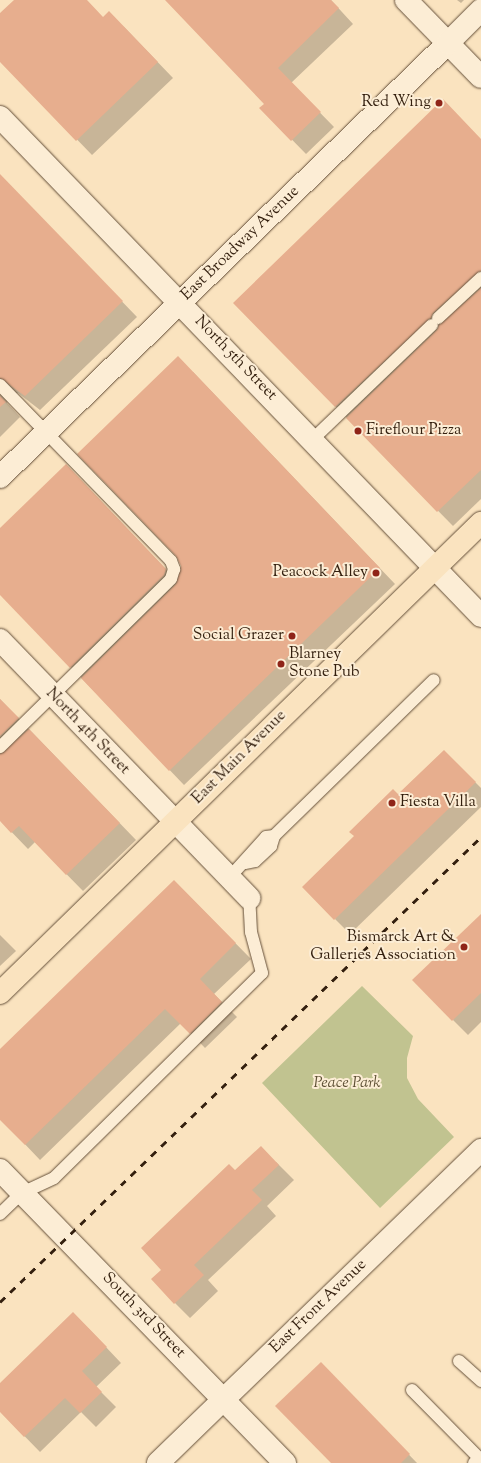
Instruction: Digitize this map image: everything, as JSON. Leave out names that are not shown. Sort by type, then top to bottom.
[{"type":"main road","name":"East Main Avenue","points":[[0,993],[481,523]]},
{"type":"street","points":[[406,0],[481,77]]},
{"type":"street","name":"East Broadway Avenue","points":[[0,477],[181,303],[481,10]]},
{"type":"street","name":"North 5th Street","points":[[0,117],[181,303],[481,616]]},
{"type":"street","name":"North 4th Street","points":[[0,640],[52,697],[249,898]]},
{"type":"street","name":"East Front Avenue","points":[[158,1463],[481,1150]]},
{"type":"street","name":"South 3rd Street","points":[[0,1170],[285,1463]]},
{"type":"lane","points":[[312,440],[481,278]]},
{"type":"lane","points":[[0,385],[171,561],[174,569],[171,579],[0,747]]},
{"type":"lane","points":[[229,878],[245,863],[248,855],[266,837],[274,836],[434,680]]},
{"type":"lane","points":[[0,1214],[22,1193],[54,1178],[262,973],[250,932],[249,898]]},
{"type":"lane","points":[[459,1361],[481,1381]]},
{"type":"lane","points":[[412,1390],[478,1460]]},
{"type":"green space","name":"Peace Park","points":[[362,986],[413,1036],[407,1058],[407,1078],[418,1099],[454,1137],[380,1208],[262,1083]]},
{"type":"building","points":[[14,0],[87,0],[103,17],[109,11],[158,62],[76,141],[0,62],[0,13]]},
{"type":"building","points":[[165,0],[331,0],[339,8],[278,68],[321,112],[291,141],[259,108],[264,104]]},
{"type":"building","points":[[443,99],[481,139],[481,271],[433,313],[431,318],[335,407],[233,303]]},
{"type":"building","points":[[0,174],[123,301],[25,396],[0,378]]},
{"type":"building","points":[[481,288],[481,470],[437,512],[346,418],[437,330],[439,325]]},
{"type":"building","points":[[178,356],[380,568],[169,771],[81,678],[176,584],[181,566],[176,556],[77,454]]},
{"type":"building","points":[[0,396],[6,402],[0,407]]},
{"type":"building","points":[[66,464],[166,569],[164,575],[70,668],[0,595],[0,528]]},
{"type":"building","points":[[0,699],[19,718],[0,736]]},
{"type":"building","points":[[29,729],[120,823],[66,875],[19,826],[11,833],[0,821],[0,754]]},
{"type":"building","points":[[444,750],[476,782],[334,920],[302,887],[354,836],[349,832],[393,789],[398,794]]},
{"type":"building","points":[[174,880],[236,943],[200,979],[222,1002],[190,1034],[165,1009],[25,1145],[0,1120],[0,1049]]},
{"type":"building","name":"Bismarck Art & Galleries Association","points":[[481,914],[481,993],[452,1021],[412,980]]},
{"type":"building","points":[[261,1146],[279,1165],[252,1190],[262,1200],[194,1265],[204,1275],[174,1304],[151,1279],[161,1270],[141,1248],[229,1164],[235,1170]]},
{"type":"building","points":[[73,1312],[107,1347],[82,1371],[102,1392],[80,1413],[65,1398],[24,1437],[0,1412],[0,1383]]},
{"type":"building","points":[[321,1362],[410,1454],[401,1463],[331,1463],[275,1406]]},
{"type":"railway","points":[[0,1302],[481,837]]},
{"type":"place","name":"Red Wing","points":[[439,103]]},
{"type":"place","name":"Fireflour Pizza","points":[[358,431]]},
{"type":"place","name":"Peacock Alley","points":[[376,573]]},
{"type":"place","name":"Social Grazer","points":[[292,636]]},
{"type":"place","name":"Blarney Stone Pub","points":[[281,664]]},
{"type":"place","name":"Fiesta Villa","points":[[392,803]]},
{"type":"place","name":"Bismarck Art & Galleries Association","points":[[464,947]]}]
